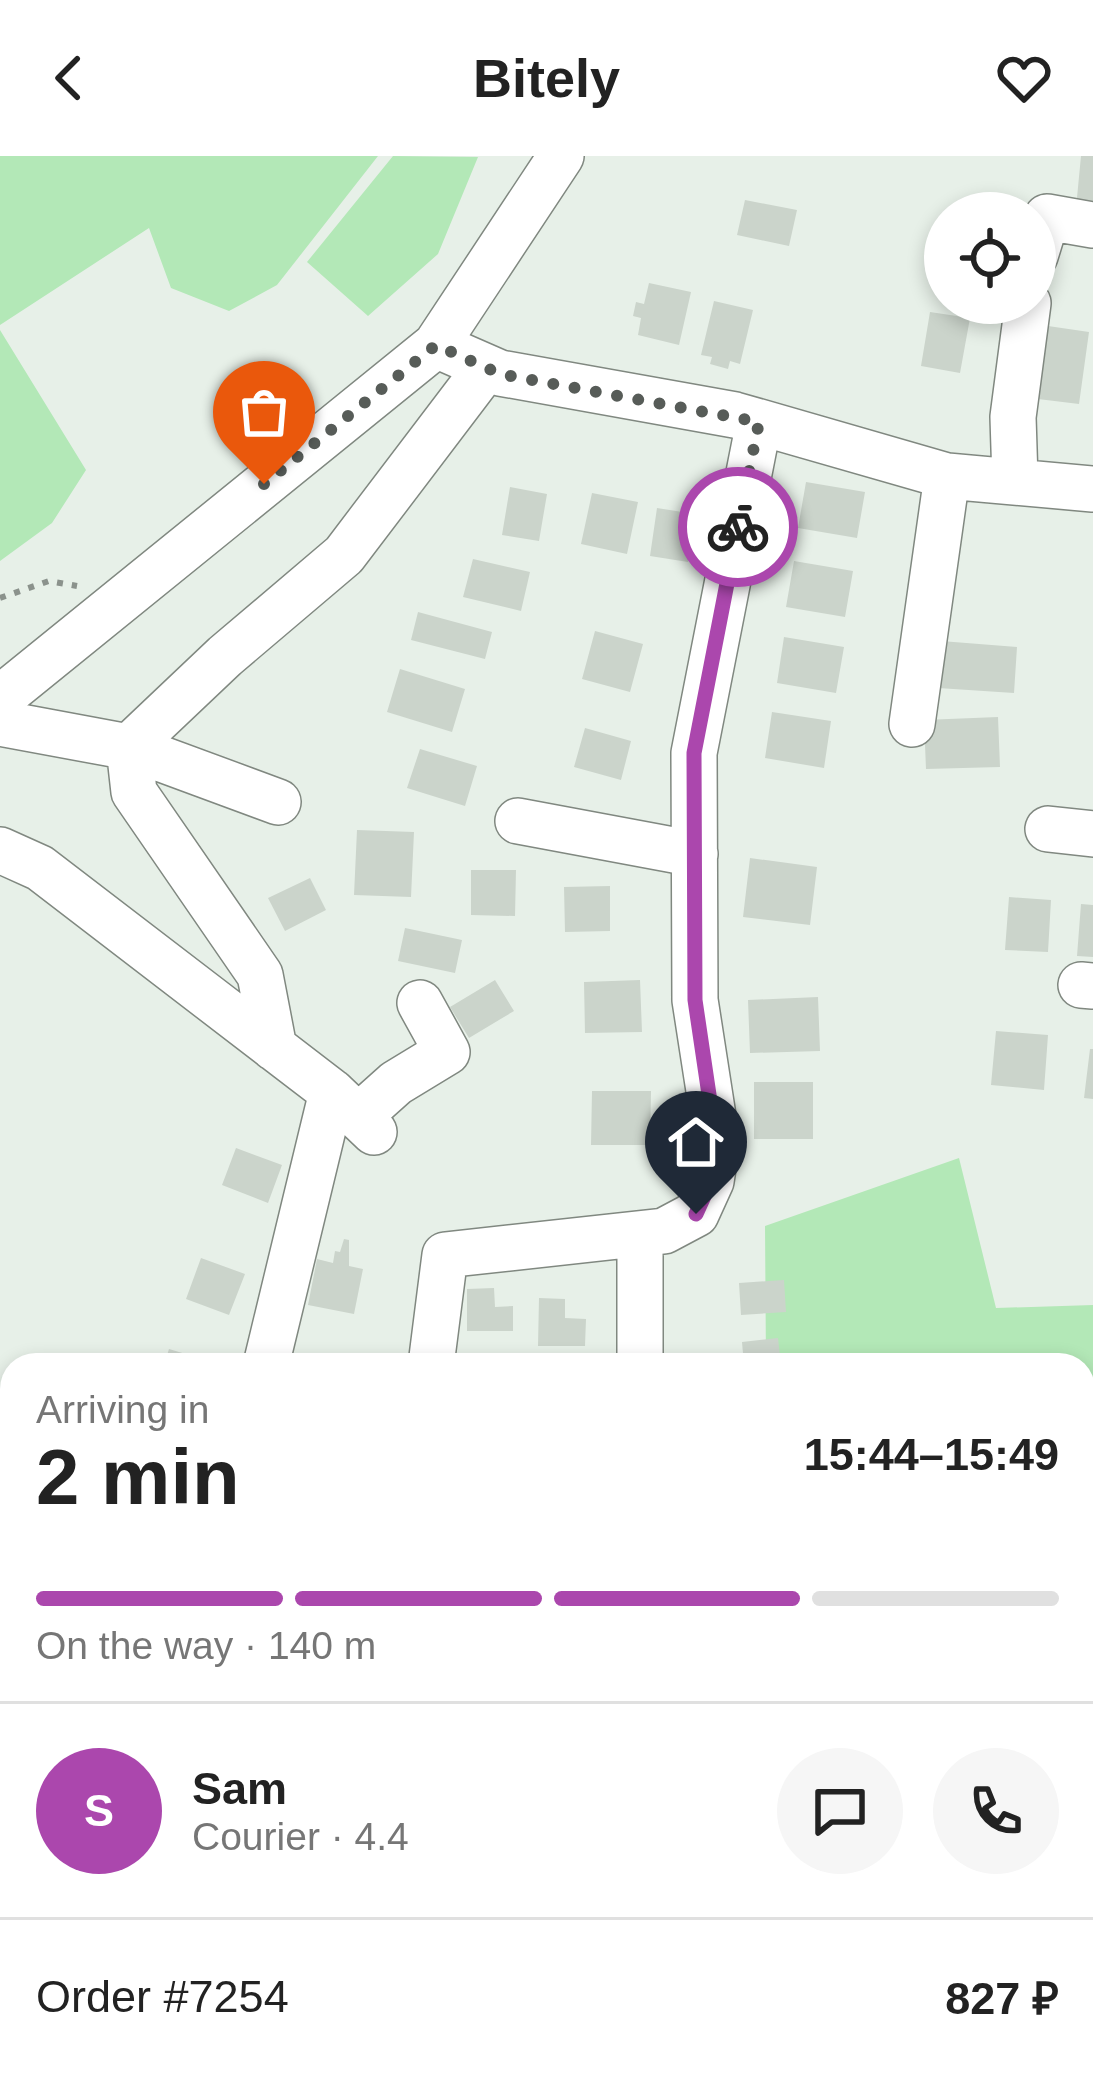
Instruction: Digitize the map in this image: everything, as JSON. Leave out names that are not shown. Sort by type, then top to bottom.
[{"type":"street","points":[[0,704],[8,692],[436,345],[561,156]]},
{"type":"street","points":[[1056,219],[1093,225]]},
{"type":"street","points":[[1015,480],[1012,417],[1025,324]]},
{"type":"street","points":[[436,345],[500,374],[759,422],[947,476],[1093,489]]},
{"type":"street","points":[[129,747],[224,656],[344,555],[487,368]]},
{"type":"street","points":[[433,1353],[445,1255],[664,1231],[696,1214],[711,1181],[716,1142],[695,1000],[694,753],[759,422]]},
{"type":"street","points":[[912,724],[947,476]]},
{"type":"street","points":[[0,723],[129,747],[278,802]]},
{"type":"street","points":[[129,747],[134,793],[260,975],[274,1048]]},
{"type":"street","points":[[518,821],[694,854]]},
{"type":"street","points":[[1048,829],[1093,834]]},
{"type":"street","points":[[0,850],[40,868],[355,1114]]},
{"type":"street","points":[[270,1353],[355,1114],[447,1052],[420,1003]]},
{"type":"street","points":[[640,1234],[640,1353]]},
{"type":"path","points":[[0,598],[49,581],[128,596]]},
{"type":"green space","points":[[0,156],[378,156],[277,285],[229,311],[171,288],[149,228],[0,325]]},
{"type":"green space","points":[[393,156],[478,157],[438,254],[368,316],[307,262]]},
{"type":"green space","points":[[0,330],[86,470],[52,523],[0,561]]},
{"type":"green space","points":[[959,1158],[996,1308],[1093,1305],[1093,1353],[766,1353],[765,1226]]},
{"type":"building","points":[[1081,156],[1093,156],[1093,210],[1076,208]]},
{"type":"building","points":[[745,200],[797,210],[789,246],[737,235]]},
{"type":"building","points":[[649,283],[691,292],[679,345],[638,335],[641,318],[633,316],[636,302],[644,304]]},
{"type":"building","points":[[714,301],[753,310],[740,364],[730,361],[728,369],[710,364],[712,357],[701,355]]},
{"type":"building","points":[[928,324],[969,324],[960,373],[921,366]]},
{"type":"building","points":[[1048,326],[1089,332],[1079,404],[1038,399]]},
{"type":"building","points":[[806,482],[865,492],[857,538],[798,528]]},
{"type":"building","points":[[510,487],[547,494],[539,541],[502,535]]},
{"type":"building","points":[[592,493],[638,502],[627,554],[581,544]]},
{"type":"building","points":[[657,508],[695,514],[688,562],[650,556]]},
{"type":"building","points":[[473,559],[530,572],[521,611],[463,597]]},
{"type":"building","points":[[794,561],[853,571],[845,617],[786,607]]},
{"type":"building","points":[[418,612],[492,632],[485,659],[411,640]]},
{"type":"building","points":[[595,631],[643,644],[630,692],[582,679]]},
{"type":"building","points":[[784,637],[844,647],[836,693],[777,683]]},
{"type":"building","points":[[941,641],[1017,647],[1014,693],[938,688]]},
{"type":"building","points":[[400,669],[465,689],[452,732],[387,712]]},
{"type":"building","points":[[772,712],[831,721],[824,768],[765,758]]},
{"type":"building","points":[[998,717],[1000,767],[926,769],[924,720]]},
{"type":"building","points":[[585,728],[631,741],[621,780],[574,767]]},
{"type":"building","points":[[420,749],[477,766],[465,806],[407,788]]},
{"type":"building","points":[[357,830],[414,832],[411,897],[354,895]]},
{"type":"building","points":[[750,858],[817,867],[810,925],[743,917]]},
{"type":"building","points":[[471,870],[516,870],[515,916],[471,915]]},
{"type":"building","points":[[310,878],[326,910],[285,931],[268,898]]},
{"type":"building","points":[[610,886],[610,931],[565,932],[564,887]]},
{"type":"building","points":[[1009,897],[1051,900],[1048,952],[1005,950]]},
{"type":"building","points":[[1081,904],[1093,905],[1093,957],[1077,956]]},
{"type":"building","points":[[405,928],[462,940],[455,973],[398,961]]},
{"type":"building","points":[[495,980],[514,1011],[469,1038],[450,1007]]},
{"type":"building","points":[[640,980],[642,1032],[585,1033],[584,982]]},
{"type":"building","points":[[818,997],[820,1051],[750,1053],[748,1000]]},
{"type":"building","points":[[996,1031],[1048,1035],[1044,1090],[991,1085]]},
{"type":"building","points":[[1093,1049],[1093,1099],[1084,1098]]},
{"type":"building","points":[[754,1082],[813,1082],[813,1139],[754,1139]]},
{"type":"building","points":[[592,1091],[651,1091],[650,1145],[591,1145]]},
{"type":"building","points":[[236,1148],[282,1165],[268,1203],[222,1185]]},
{"type":"building","points":[[344,1239],[349,1240],[349,1266],[363,1269],[354,1314],[308,1305],[317,1259],[333,1263]]},
{"type":"building","points":[[201,1258],[245,1274],[229,1315],[186,1299]]},
{"type":"building","points":[[784,1280],[786,1312],[741,1315],[739,1283]]},
{"type":"building","points":[[494,1288],[495,1307],[513,1306],[513,1331],[467,1331],[467,1289]]},
{"type":"building","points":[[539,1298],[565,1299],[565,1318],[586,1319],[585,1346],[538,1346]]},
{"type":"building","points":[[778,1338],[780,1353],[743,1353],[742,1342]]},
{"type":"way so far","points":[[264,484],[436,345],[500,374],[759,422],[738,527]]},
{"type":"route","points":[[696,1214],[711,1181],[716,1142],[695,1000],[694,753],[738,527]]}]
